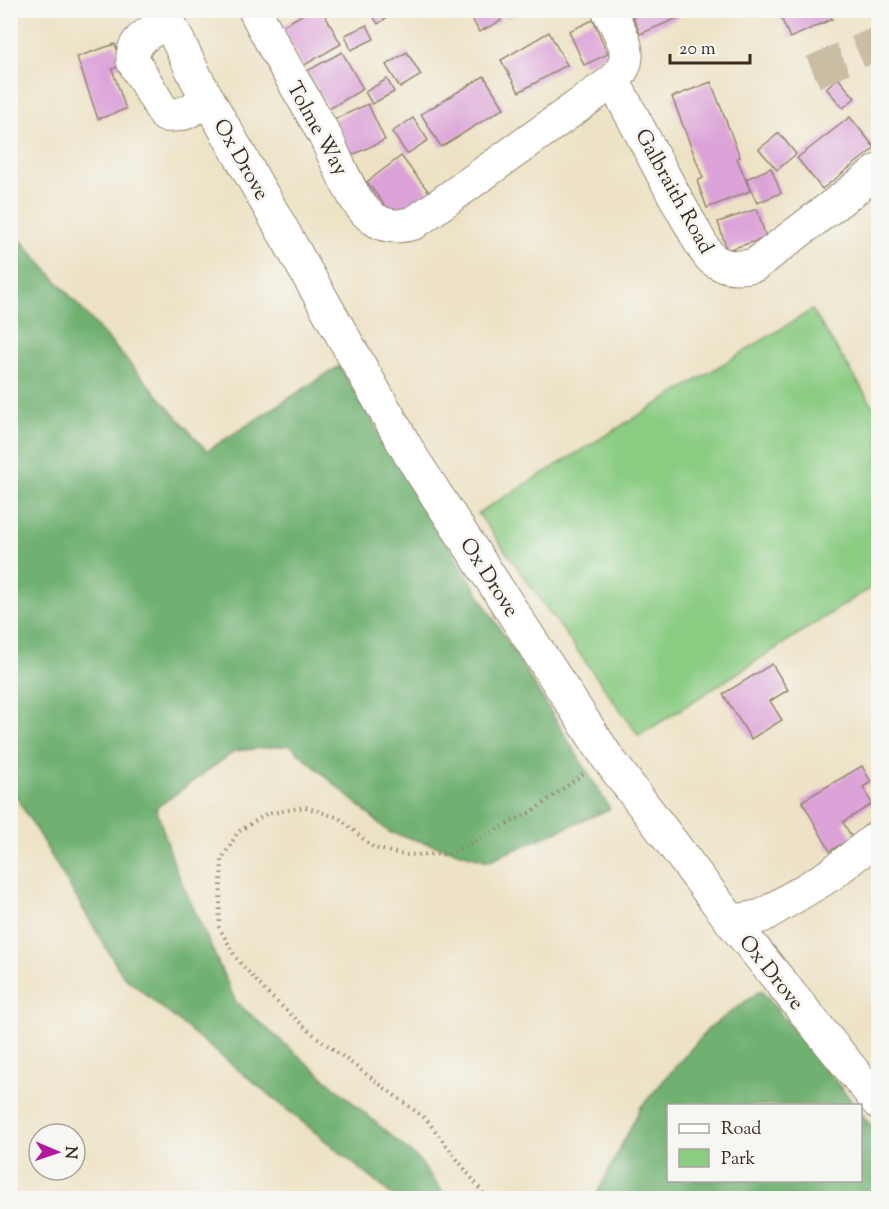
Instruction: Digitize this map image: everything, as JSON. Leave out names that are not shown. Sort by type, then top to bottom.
[{"type":"street","points":[[608,10],[627,51],[627,62],[622,72],[613,81]]},
{"type":"street","name":"Tolme Way","points":[[262,13],[361,206],[372,219],[398,227],[414,223],[613,81]]},
{"type":"street","points":[[165,16],[135,43],[132,53],[133,61],[165,115],[186,114],[208,99]]},
{"type":"street","name":"Ox Drove","points":[[165,16],[208,99],[411,456],[607,757],[732,922],[879,1102]]},
{"type":"street","name":"Galbraith Road","points":[[613,81],[702,245],[714,261],[728,266],[741,268],[755,265],[879,171]]},
{"type":"street","points":[[732,922],[762,916],[830,875],[879,837]]},
{"type":"path","points":[[487,1198],[426,1119],[314,1035],[268,994],[236,958],[219,927],[222,859],[238,832],[266,814],[305,807],[339,818],[374,848],[404,855],[448,854],[533,811],[607,757]]},
{"type":"green space","points":[[10,228],[207,451],[339,366],[610,809],[488,861],[389,832],[290,745],[235,751],[156,808],[176,870],[236,1002],[418,1159],[447,1198],[396,1198],[123,976],[11,788]]},
{"type":"green space","points":[[812,310],[878,414],[878,583],[639,736],[478,513]]},
{"type":"green space","points":[[761,990],[854,1104],[667,1104],[667,1182],[862,1182],[862,1114],[878,1135],[878,1198],[595,1198],[641,1107],[709,1028]]},
{"type":"building","points":[[310,10],[322,10],[341,44],[303,66],[281,27]]},
{"type":"building","points":[[369,10],[397,10],[378,24]]},
{"type":"building","points":[[468,10],[496,10],[501,21],[479,32]]},
{"type":"building","points":[[503,10],[522,10],[508,18]]},
{"type":"building","points":[[630,10],[678,10],[680,17],[640,34]]},
{"type":"building","points":[[786,10],[828,10],[832,19],[790,38],[779,13]]},
{"type":"building","points":[[593,20],[608,54],[584,65],[569,31]]},
{"type":"building","points":[[367,25],[374,39],[351,50],[345,35]]},
{"type":"building","points":[[549,32],[567,65],[519,92],[501,60]]},
{"type":"building","points":[[115,44],[122,65],[112,69],[126,109],[98,119],[77,57]]},
{"type":"building","points":[[342,52],[363,89],[329,109],[307,71]]},
{"type":"building","points":[[407,52],[421,75],[400,88],[386,65]]},
{"type":"building","points":[[484,76],[504,108],[441,147],[421,114]]},
{"type":"building","points":[[838,78],[855,98],[843,108],[826,88]]},
{"type":"building","points":[[387,79],[394,92],[372,104],[365,92]]},
{"type":"building","points":[[711,82],[740,157],[737,158],[750,191],[707,208],[697,181],[703,178],[672,97]]},
{"type":"building","points":[[368,104],[385,140],[350,156],[333,120]]},
{"type":"building","points":[[850,117],[875,148],[822,189],[797,158]]},
{"type":"building","points":[[413,118],[428,140],[407,154],[392,132]]},
{"type":"building","points":[[779,133],[796,154],[777,170],[759,149]]},
{"type":"building","points":[[401,156],[429,192],[395,219],[367,182]]},
{"type":"building","points":[[771,168],[781,193],[757,203],[746,179]]},
{"type":"building","points":[[757,209],[766,238],[727,250],[718,222]]},
{"type":"building","points":[[772,664],[788,690],[770,701],[782,720],[751,739],[723,694]]},
{"type":"building","points":[[862,766],[871,782],[863,787],[872,804],[843,822],[852,838],[830,851],[802,801]]},
{"type":"tunnel","points":[[813,72],[878,43]]}]
